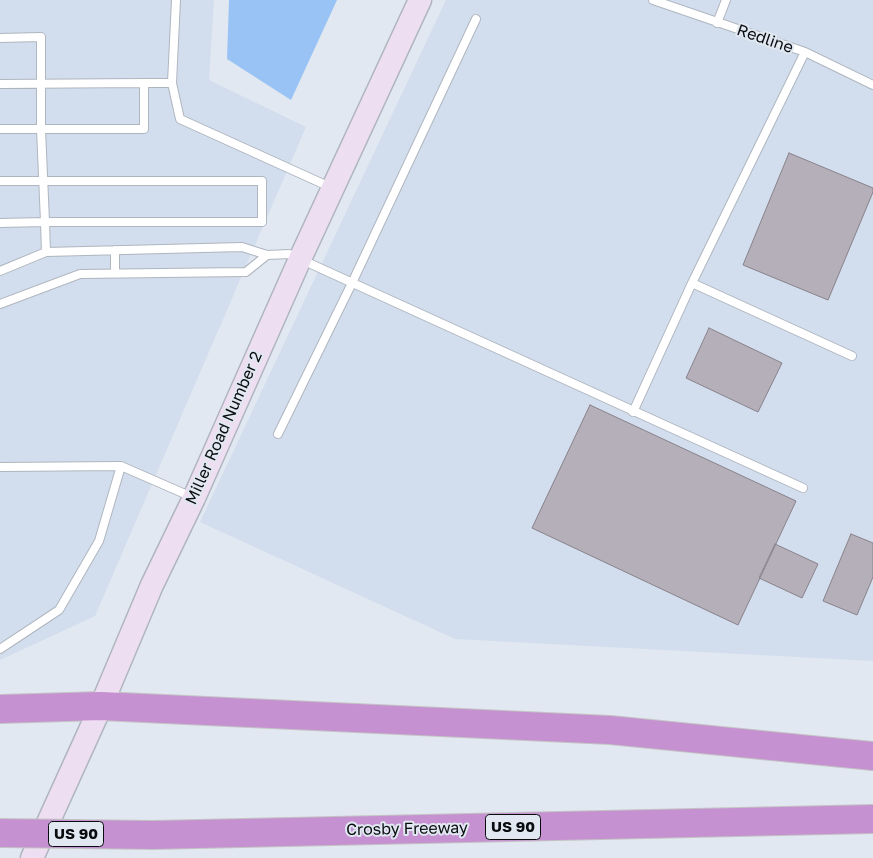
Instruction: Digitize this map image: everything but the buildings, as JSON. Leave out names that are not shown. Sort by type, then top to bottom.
[{"type":"highway","points":[[0,709],[101,706],[610,730],[873,756]]},
{"type":"highway","name":"Crosby Freeway","points":[[0,832],[153,835],[873,819]]},
{"type":"main road","name":"Miller Road Number 2","points":[[32,858],[101,706],[152,585],[194,498],[332,188],[420,0]]},
{"type":"lane","points":[[176,0],[172,83],[180,119],[332,188]]},
{"type":"lane","name":"Redline","points":[[653,0],[805,52],[873,85]]},
{"type":"lane","points":[[717,23],[726,0]]},
{"type":"lane","points":[[278,434],[352,283],[476,18]]},
{"type":"lane","points":[[0,38],[41,37],[41,129],[46,252]]},
{"type":"lane","points":[[633,412],[692,283],[805,52]]},
{"type":"lane","points":[[0,129],[144,129],[144,83]]},
{"type":"lane","points":[[0,84],[172,83]]},
{"type":"lane","points":[[0,180],[262,181],[262,222],[0,222]]},
{"type":"lane","points":[[0,272],[46,252],[242,247],[267,255],[288,254],[803,488]]},
{"type":"lane","points":[[115,250],[115,273]]},
{"type":"lane","points":[[0,304],[80,274],[246,272],[267,255]]},
{"type":"lane","points":[[692,283],[852,356]]},
{"type":"lane","points":[[0,467],[121,466],[194,498]]},
{"type":"lane","points":[[0,649],[59,610],[99,541],[121,466]]},
{"type":"shaded area","points":[[0,0],[214,0],[209,80],[306,127],[95,616],[0,660]]},
{"type":"shaded area","points":[[446,0],[873,0],[873,661],[455,639],[200,522]]},
{"type":"water","points":[[229,0],[337,0],[291,100],[227,59]]}]
